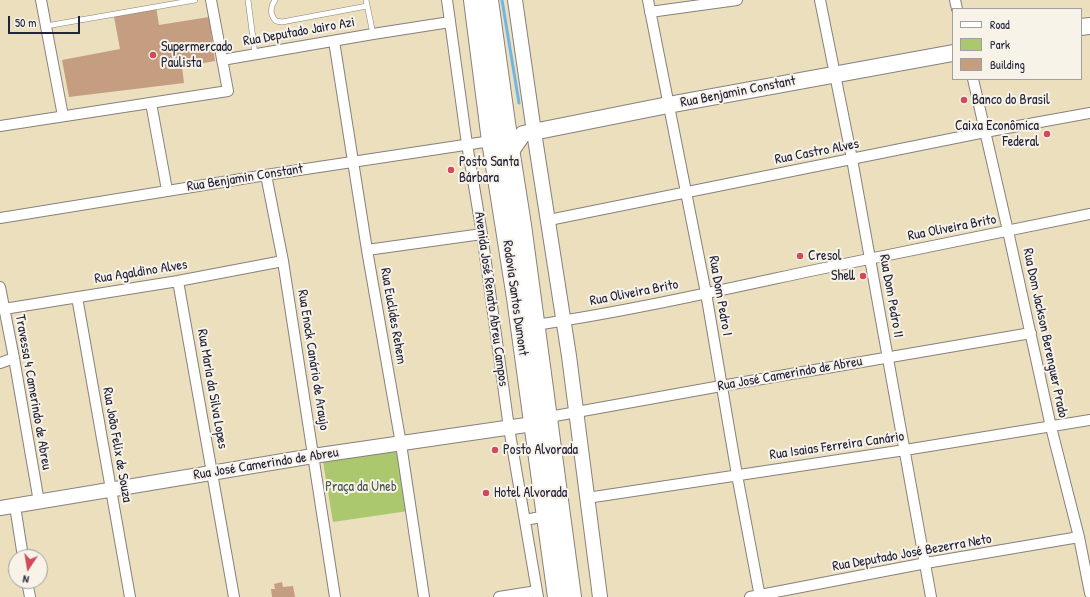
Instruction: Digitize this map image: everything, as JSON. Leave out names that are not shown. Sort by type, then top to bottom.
[{"type":"highway","name":"Rodovia Santos Dumont","points":[[473,0],[495,136],[516,298],[541,421],[572,597]]},
{"type":"highway","name":"Rodovia Santos Dumont","points":[[489,0],[495,136],[511,151],[536,325],[546,516],[557,597]]},
{"type":"main road","points":[[515,0],[528,133],[549,220],[564,321],[600,597]]},
{"type":"main road","name":"Rua Benjamin Constant","points":[[528,133],[668,105],[952,53]]},
{"type":"main road","points":[[495,136],[528,133]]},
{"type":"main road","points":[[511,151],[528,133]]},
{"type":"main road","name":"Rua Benjamin Constant","points":[[495,136],[511,151]]},
{"type":"main road","name":"Rua José Camerindo de Abreu","points":[[0,508],[212,472],[509,428],[541,421]]},
{"type":"street","points":[[42,0],[63,116]]},
{"type":"street","points":[[0,126],[228,90],[211,0]]},
{"type":"street","name":"Avenida José Renato Abreu Campos","points":[[447,0],[509,428],[537,594]]},
{"type":"street","name":"Rua Dom Pedro I","points":[[648,0],[706,294],[756,596]]},
{"type":"street","points":[[650,12],[737,0]]},
{"type":"street","name":"Rua Dom Pedro II","points":[[820,0],[871,258],[931,597]]},
{"type":"street","name":"Rua Deputado Jairo Azi","points":[[222,60],[450,22]]},
{"type":"street","name":"Rua Euclides Rehem","points":[[334,41],[367,250],[402,444],[424,597]]},
{"type":"street","name":"Rua Dom Jackson Berenguer Prado","points":[[973,80],[1051,427],[1079,537],[1090,592]]},
{"type":"street","points":[[151,103],[167,190]]},
{"type":"street","name":"Rua Castro Alves","points":[[549,220],[985,132],[1090,113]]},
{"type":"street","name":"Rua Benjamin Constant","points":[[0,218],[266,174],[468,144],[495,136]]},
{"type":"street","name":"Rua Enock Canário de Araujo","points":[[266,174],[283,261],[336,597]]},
{"type":"street","name":"Rua Oliveira Brito","points":[[536,325],[706,294],[871,258],[1090,214]]},
{"type":"street","points":[[367,250],[482,234]]},
{"type":"street","name":"Rua Agaldino Alves","points":[[4,308],[178,281],[283,261]]},
{"type":"street","name":"Rua Maria da Silva Lopes","points":[[178,281],[234,597]]},
{"type":"street","name":"Travessa 4 Camerindo de Abreu","points":[[0,289],[14,358],[39,502]]},
{"type":"street","name":"Rua João Felix de Souza","points":[[77,297],[130,597]]},
{"type":"street","name":"Rua José Camerindo de Abreu","points":[[541,421],[576,412],[1031,333]]},
{"type":"street","points":[[0,363],[14,358]]},
{"type":"street","name":"Rua Isaias Ferreira Canário","points":[[587,498],[905,450],[1090,420]]},
{"type":"street","points":[[15,506],[23,549]]},
{"type":"street","points":[[525,520],[546,516]]},
{"type":"street","name":"Rua Deputado José Bezerra Neto","points":[[756,596],[1079,537]]},
{"type":"street","points":[[499,597],[537,594]]},
{"type":"lane","points":[[46,26],[194,0]]},
{"type":"lane","points":[[248,0],[255,54]]},
{"type":"lane","points":[[275,0],[271,6],[271,13],[276,21],[282,22],[367,3],[373,34]]},
{"type":"green space","name":"Praça da Uneb","points":[[398,450],[408,511],[333,522],[323,462]]},
{"type":"building","name":"Supermercado Paulista","points":[[156,7],[159,25],[209,17],[215,61],[182,67],[184,83],[69,97],[62,60],[120,49],[114,17]]},
{"type":"building","points":[[282,582],[283,587],[293,586],[295,597],[272,597],[271,589],[275,589],[274,584]]},
{"type":"waterway","points":[[502,0],[519,103]]},
{"type":"place","name":"Supermercado Paulista","points":[[153,55]]},
{"type":"place","name":"Banco do Brasil","points":[[964,100]]},
{"type":"place","name":"Caixa Econômica Federal","points":[[1047,134]]},
{"type":"place","name":"Posto Santa Bárbara","points":[[451,170]]},
{"type":"place","name":"Cresol","points":[[800,256]]},
{"type":"place","name":"Shell","points":[[863,276]]},
{"type":"place","name":"Posto Alvorada","points":[[495,450]]},
{"type":"place","name":"Hotel Alvorada","points":[[486,493]]}]
